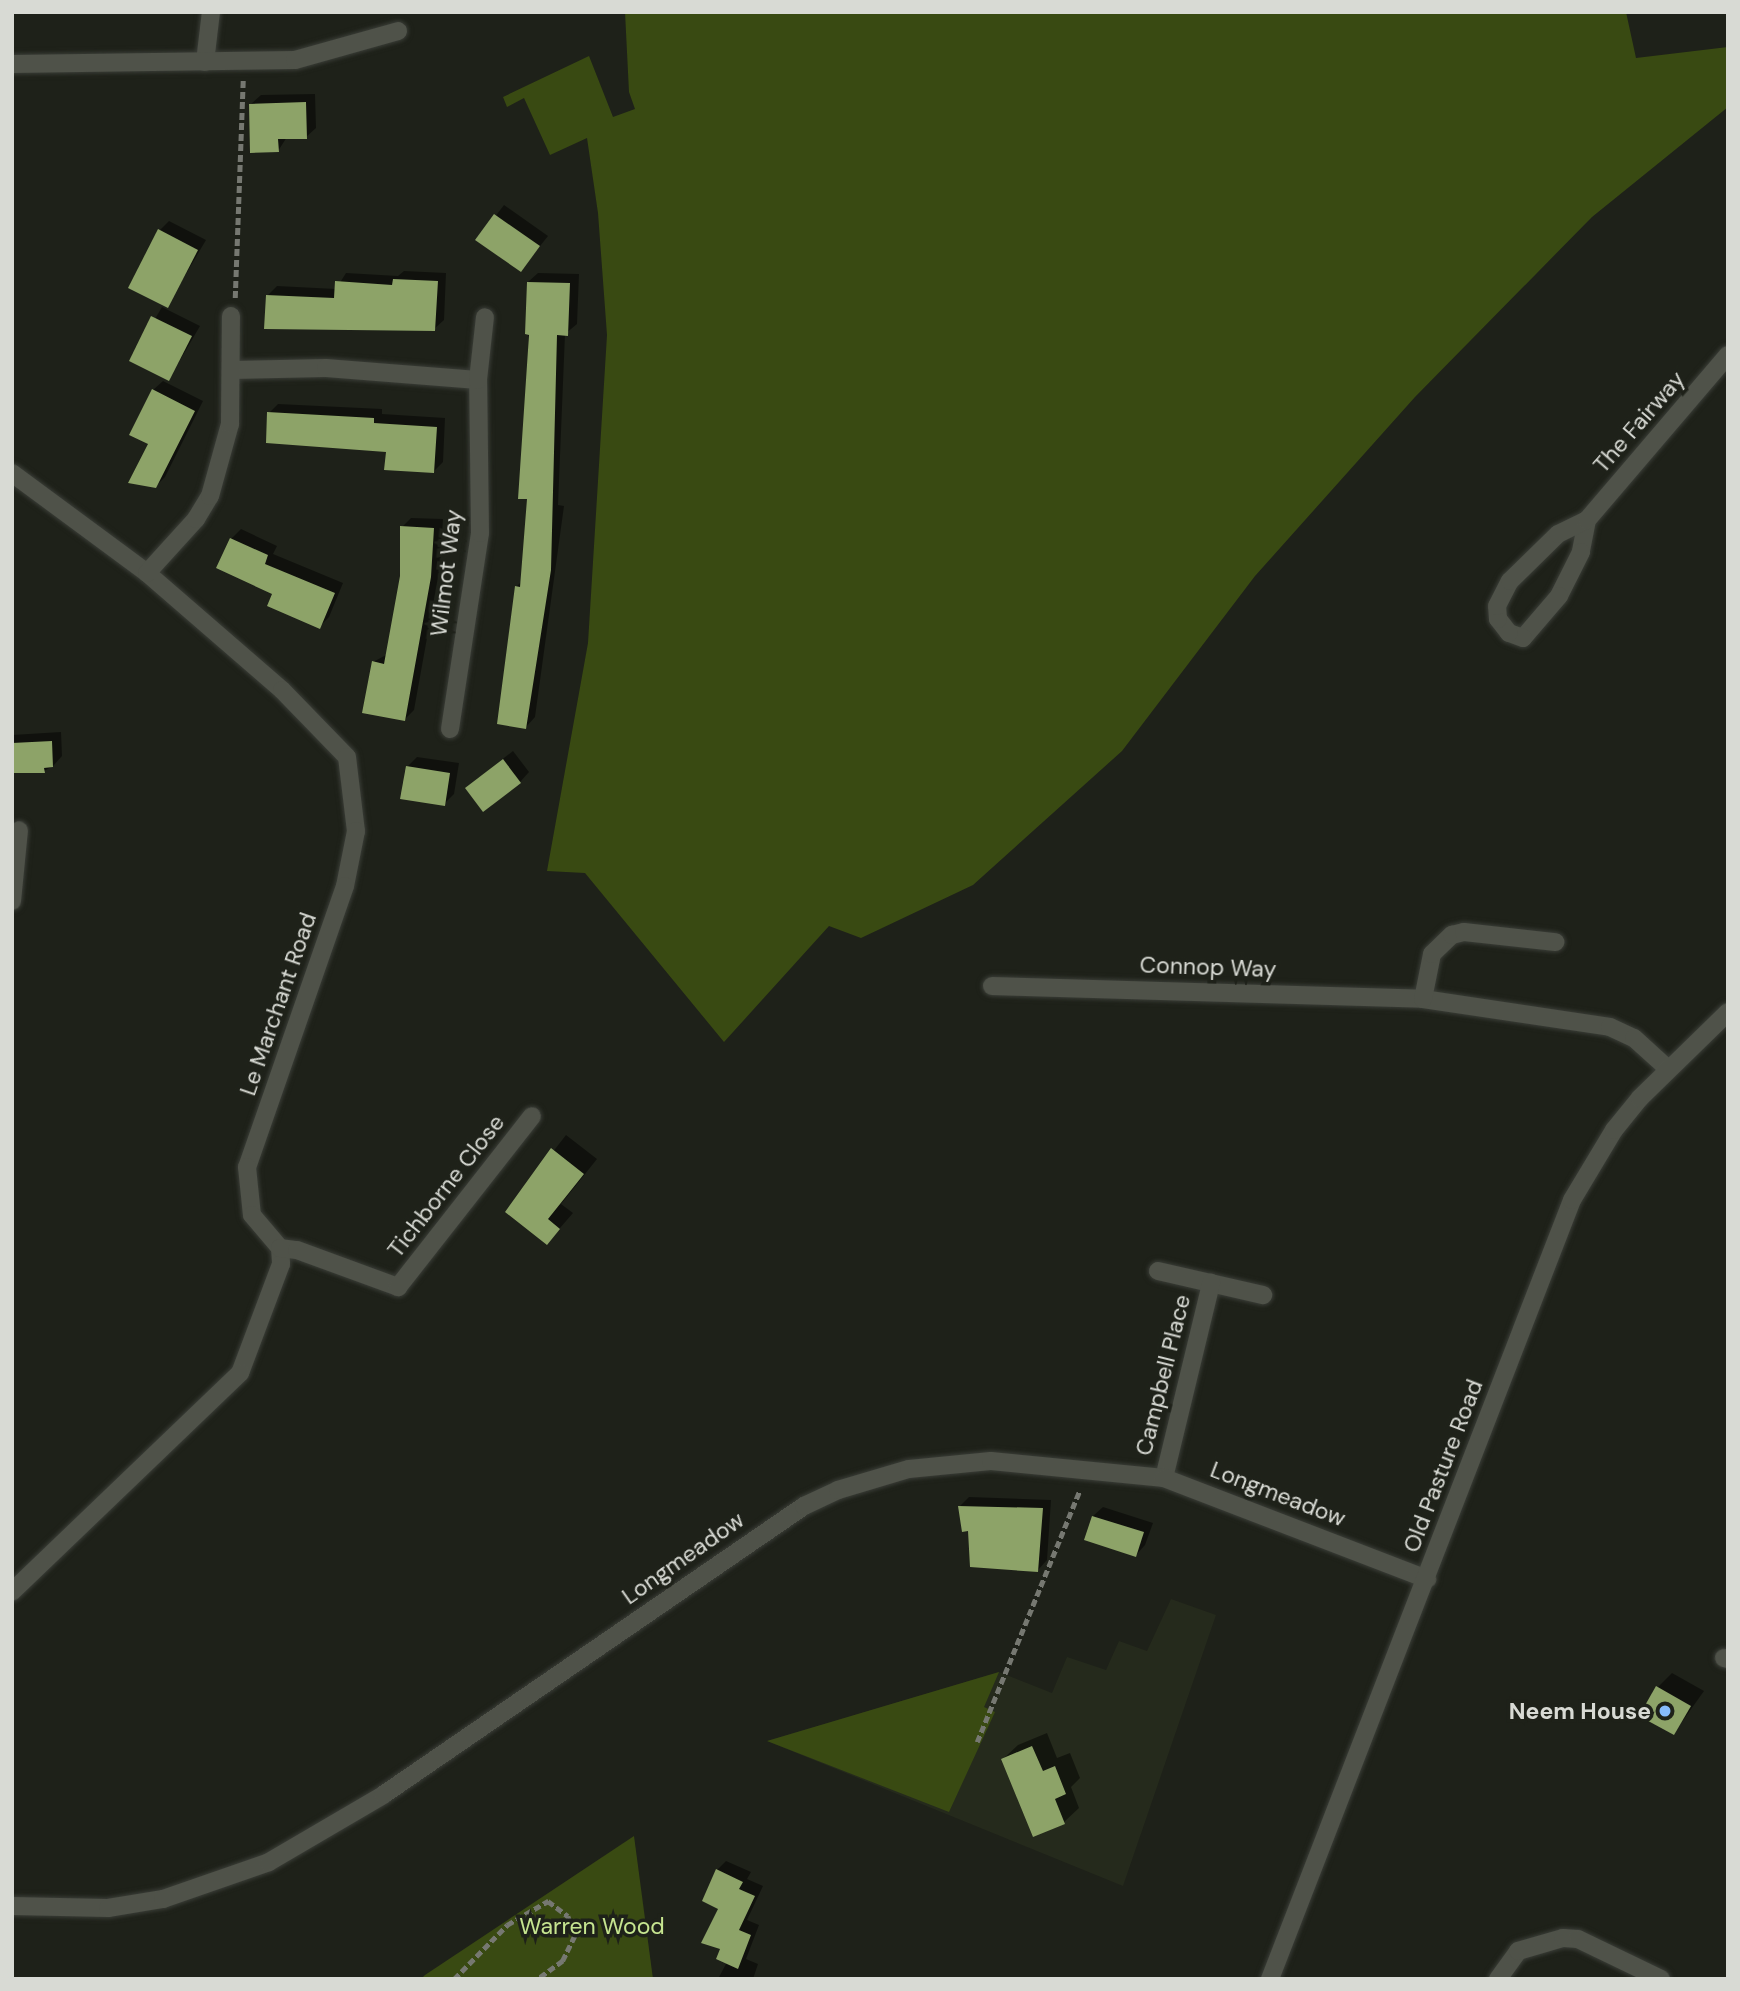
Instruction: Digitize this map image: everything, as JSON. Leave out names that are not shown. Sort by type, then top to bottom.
[{"type":"street","points":[[205,62],[211,12]]},
{"type":"street","points":[[12,64],[295,60],[398,31]]},
{"type":"street","points":[[148,573],[197,519],[210,496],[230,424],[231,316]]},
{"type":"street","name":"Wilmot Way","points":[[448,731],[480,533],[478,380],[485,317]]},
{"type":"street","name":"The Fairway","points":[[1587,520],[1581,552],[1559,596],[1523,638],[1509,633],[1498,619],[1497,606],[1510,581],[1558,534],[1587,520],[1728,355]]},
{"type":"street","points":[[232,370],[326,368],[478,380]]},
{"type":"street","name":"Le Marchant Road","points":[[12,474],[148,573],[282,690],[347,757],[354,795],[356,831],[345,886],[247,1167],[252,1215],[280,1248]]},
{"type":"street","points":[[12,901],[19,830]]},
{"type":"street","points":[[1423,999],[1432,954],[1446,938],[1464,932],[1555,942]]},
{"type":"street","name":"Connop Way","points":[[992,986],[1423,999],[1610,1027],[1634,1038],[1666,1067]]},
{"type":"street","name":"Old Pasture Road","points":[[1270,1979],[1572,1200],[1614,1130],[1666,1067],[1728,1012]]},
{"type":"street","name":"Tichborne Close","points":[[280,1248],[297,1250],[398,1287],[532,1116]]},
{"type":"street","points":[[12,1592],[240,1373],[281,1264],[280,1248]]},
{"type":"street","name":"Campbell Place","points":[[1158,1271],[1263,1295]]},
{"type":"street","name":"Campbell Place","points":[[1164,1478],[1211,1283]]},
{"type":"street","name":"Longmeadow","points":[[12,1906],[108,1908],[163,1899],[269,1862],[393,1788],[751,1539],[838,1490],[909,1469],[990,1461],[1164,1478],[1427,1579]]},
{"type":"street","points":[[1498,1979],[1518,1951],[1563,1938],[1577,1939],[1661,1979]]},
{"type":"path","points":[[231,316],[236,291],[246,62]]},
{"type":"path","points":[[977,1742],[1083,1481]]},
{"type":"path","points":[[454,1979],[507,1925],[548,1900],[568,1916],[575,1936],[563,1961],[538,1979]]},
{"type":"shaded area","points":[[1171,1599],[1216,1615],[1123,1886],[767,1741],[999,1672],[1052,1693],[1067,1657],[1106,1670],[1119,1641],[1147,1651]]},
{"type":"green space","points":[[625,12],[1626,12],[1636,58],[1728,47],[1728,107],[1592,217],[1415,397],[1255,576],[1122,751],[973,885],[861,938],[829,926],[724,1042],[585,873],[547,871],[588,643],[607,335],[598,213],[587,138],[550,155],[524,98],[507,107],[503,97],[589,56],[613,117],[635,109],[629,92]]},
{"type":"green space","points":[[999,1672],[984,1707],[995,1712],[949,1812],[767,1741]]},
{"type":"green space","name":"Warren Wood","points":[[634,1836],[653,1979],[421,1979],[425,1975]]},
{"type":"building","points":[[306,102],[307,139],[278,139],[279,152],[250,153],[249,104]]},
{"type":"building","points":[[494,214],[540,246],[521,272],[475,240]]},
{"type":"building","points":[[158,229],[198,250],[168,308],[128,288]]},
{"type":"building","points":[[393,279],[438,281],[435,331],[264,329],[266,295],[334,298],[335,281],[392,285]]},
{"type":"building","points":[[527,282],[570,283],[568,336],[557,335],[551,570],[526,729],[497,724],[515,586],[520,587],[527,499],[518,499],[529,335],[525,334]]},
{"type":"building","points":[[151,316],[192,336],[169,381],[129,361]]},
{"type":"building","points":[[152,389],[195,411],[156,488],[128,483],[148,444],[129,435]]},
{"type":"building","points":[[267,412],[374,418],[374,423],[437,427],[434,473],[384,470],[386,452],[266,443]]},
{"type":"building","points":[[400,526],[434,528],[431,577],[405,721],[362,713],[372,661],[384,664],[400,576]]},
{"type":"building","points":[[230,538],[268,555],[265,564],[335,593],[320,629],[267,606],[272,594],[216,568]]},
{"type":"building","points":[[52,741],[53,767],[44,768],[45,773],[12,773],[12,743]]},
{"type":"building","points":[[503,759],[521,783],[483,812],[465,788]]},
{"type":"building","points":[[406,766],[450,773],[445,806],[400,799]]},
{"type":"building","points":[[551,1148],[584,1174],[548,1219],[560,1229],[547,1245],[505,1212]]},
{"type":"building","points":[[958,1506],[1043,1508],[1038,1572],[970,1567],[968,1531],[962,1532]]},
{"type":"building","points":[[1092,1516],[1144,1532],[1136,1557],[1084,1540]]},
{"type":"building","name":"Neem House","points":[[1656,1686],[1691,1706],[1674,1735],[1639,1716]]},
{"type":"building","points":[[1032,1746],[1043,1771],[1055,1766],[1066,1794],[1055,1799],[1065,1824],[1033,1837],[1001,1759]]},
{"type":"building","points":[[716,1869],[743,1882],[739,1889],[755,1896],[739,1930],[751,1935],[738,1969],[716,1959],[720,1949],[701,1943],[718,1909],[702,1901]]},
{"type":"place","name":"Neem House","points":[[1665,1711]]}]
